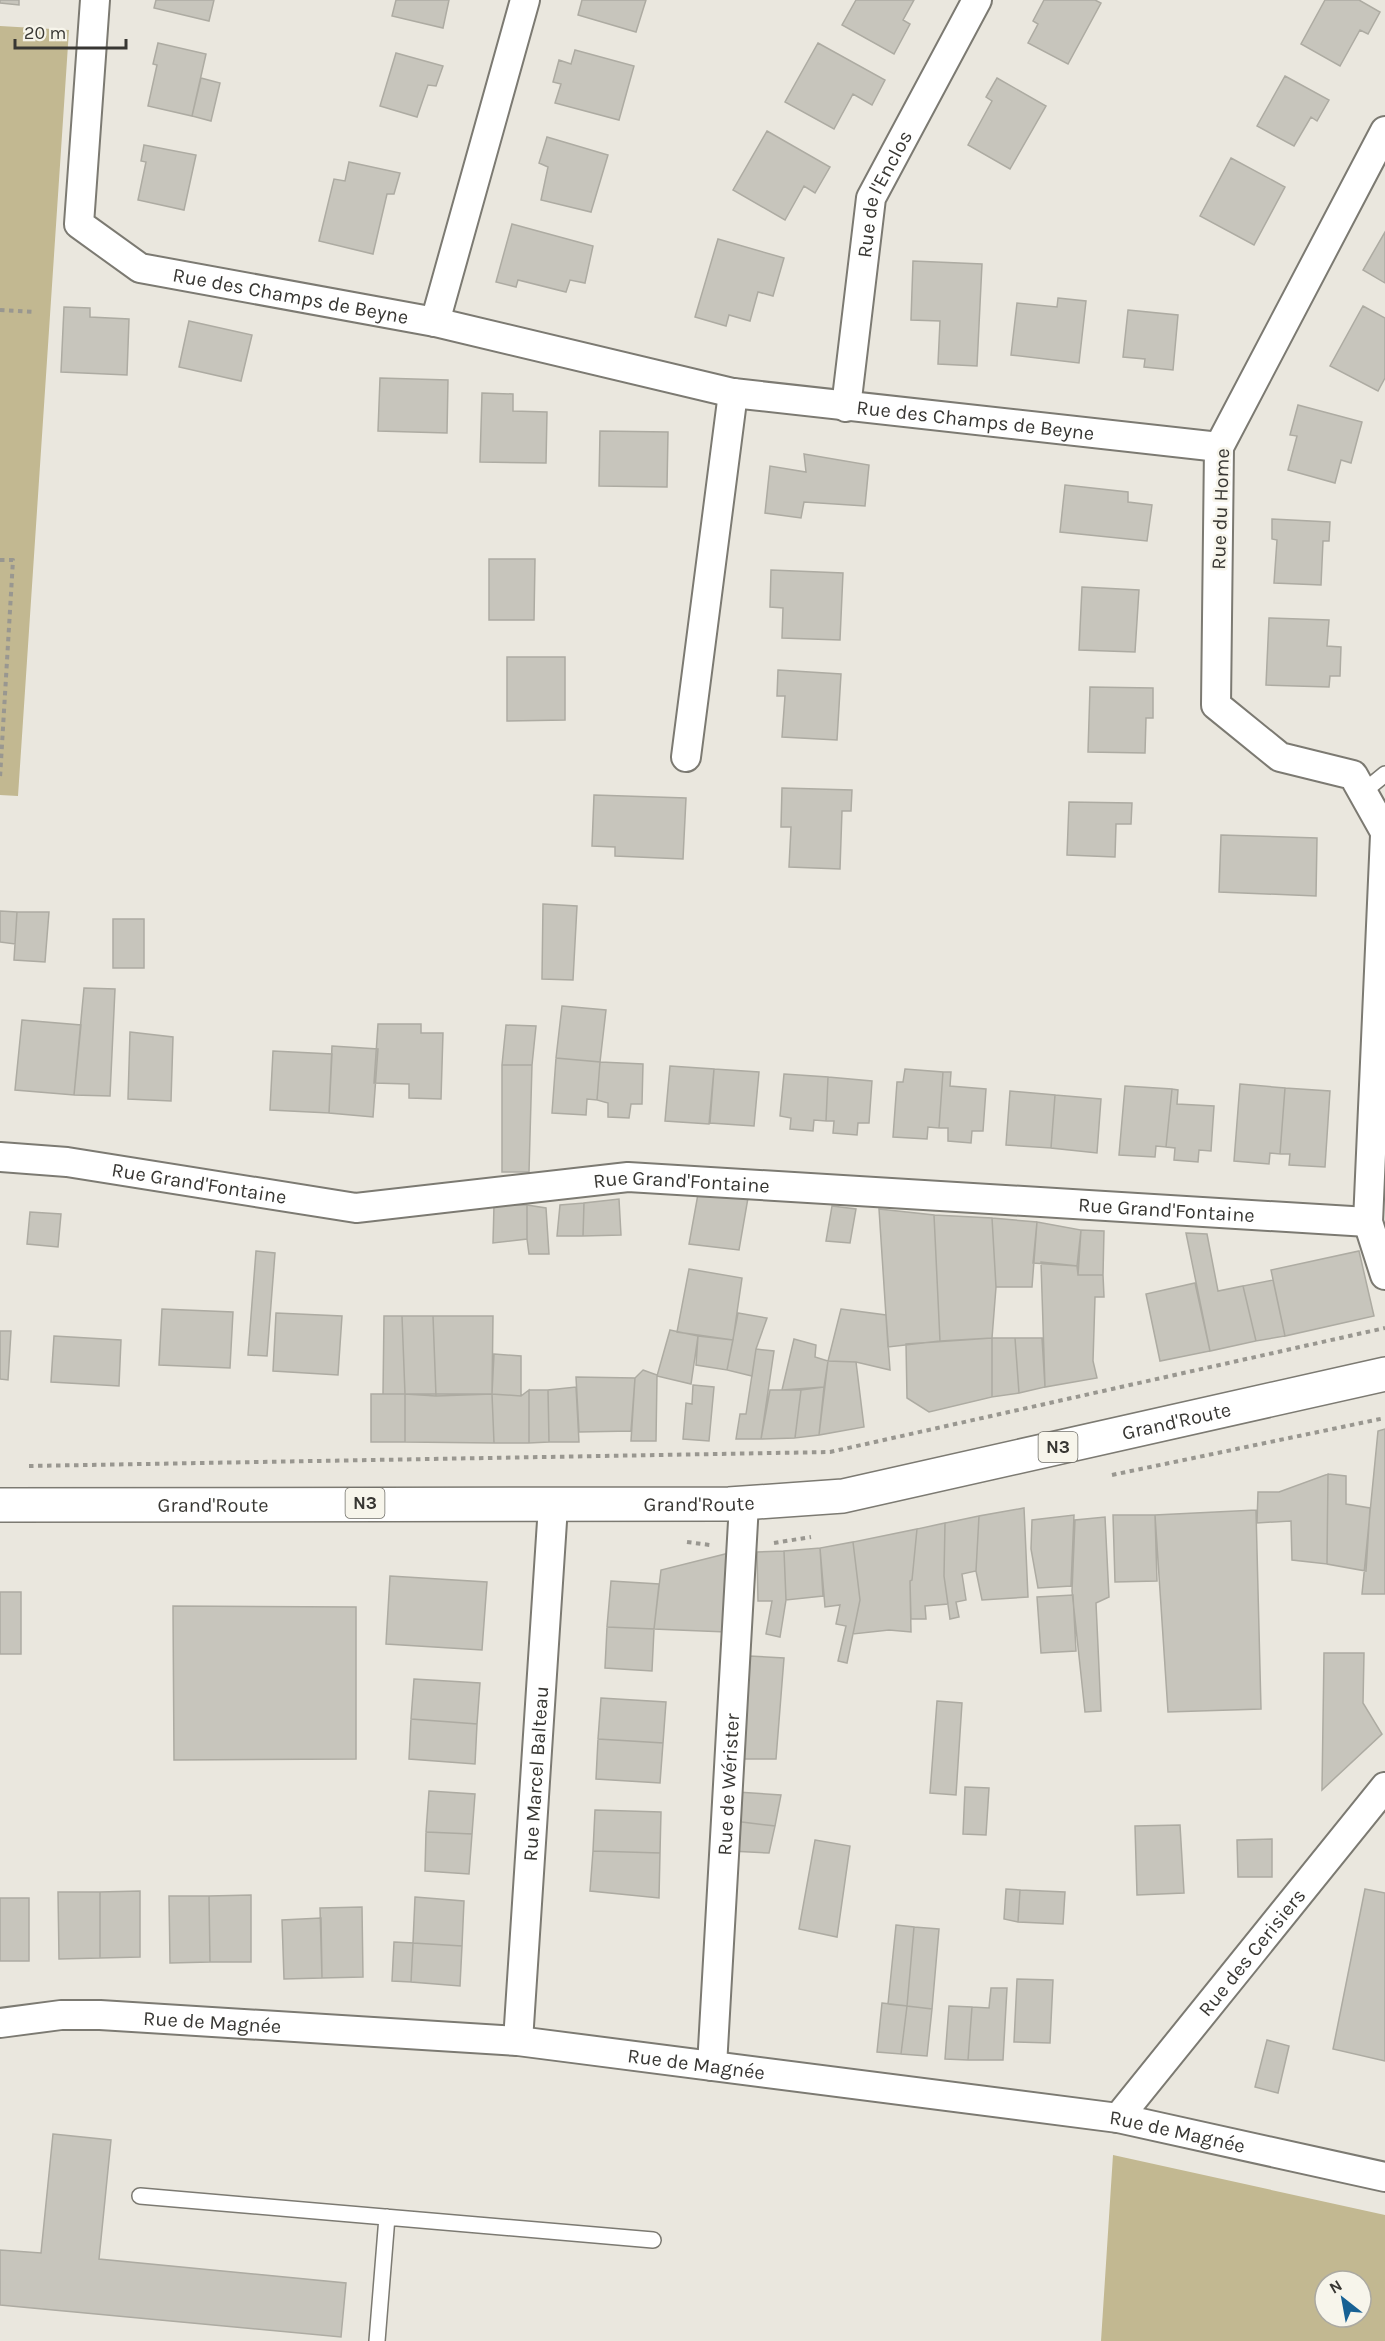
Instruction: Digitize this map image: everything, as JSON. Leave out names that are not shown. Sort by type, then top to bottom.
[{"type":"main road","name":"Grand'Route","points":[[0,1505],[744,1504],[843,1496],[1385,1374]]},
{"type":"street","name":"Rue des Champs de Beyne","points":[[95,0],[79,224],[140,268],[435,322],[733,393],[1219,447]]},
{"type":"street","points":[[435,322],[525,0]]},
{"type":"street","name":"Rue de l'Enclos","points":[[846,407],[871,198],[977,0]]},
{"type":"street","name":"Rue du Home","points":[[1385,131],[1219,447],[1216,705],[1280,757],[1353,775],[1385,834],[1368,1222],[1385,1275]]},
{"type":"street","points":[[686,757],[733,393]]},
{"type":"street","name":"Rue Grand'Fontaine","points":[[0,1157],[67,1162],[356,1208],[628,1177],[1368,1222]]},
{"type":"street","name":"Rue de Wérister","points":[[712,2066],[744,1504]]},
{"type":"street","name":"Rue Marcel Balteau","points":[[518,2041],[553,1506]]},
{"type":"street","name":"Rue des Cerisiers","points":[[1118,2118],[1385,1787]]},
{"type":"street","name":"Rue de Magnée","points":[[0,2023],[61,2015],[100,2015],[518,2041],[1118,2118],[1385,2176]]},
{"type":"lane","points":[[1363,792],[1385,774]]},
{"type":"lane","points":[[140,2196],[653,2240]]},
{"type":"lane","points":[[377,2341],[387,2217]]},
{"type":"path","points":[[0,310],[35,312]]},
{"type":"path","points":[[0,560],[13,560],[0,778]]},
{"type":"path","points":[[24,1466],[830,1452],[1385,1328]]},
{"type":"shaded area","points":[[0,26],[69,30],[18,796],[0,795]]},
{"type":"shaded area","points":[[1113,2155],[1385,2215],[1385,2341],[1101,2341]]},
{"type":"building","points":[[0,0],[19,0],[19,5],[0,3]]},
{"type":"building","points":[[156,0],[214,0],[209,21],[154,8]]},
{"type":"building","points":[[396,0],[449,0],[443,28],[392,16]]},
{"type":"building","points":[[582,0],[646,0],[636,32],[578,15]]},
{"type":"building","points":[[856,0],[914,0],[903,20],[910,24],[894,54],[842,25]]},
{"type":"building","points":[[1044,0],[1095,0],[1101,3],[1068,64],[1028,43],[1038,24],[1033,21]]},
{"type":"building","points":[[1325,0],[1359,0],[1380,12],[1368,34],[1360,30],[1340,66],[1301,44]]},
{"type":"building","points":[[158,43],[206,54],[192,116],[148,106],[157,65],[153,64]]},
{"type":"building","points":[[818,43],[885,80],[872,105],[853,94],[834,129],[785,102]]},
{"type":"building","points":[[575,50],[634,66],[619,120],[555,103],[561,84],[553,82],[559,60],[571,64]]},
{"type":"building","points":[[396,53],[443,66],[436,86],[428,85],[417,117],[380,106]]},
{"type":"building","points":[[1285,76],[1329,100],[1317,121],[1311,117],[1294,146],[1257,126]]},
{"type":"building","points":[[201,78],[220,83],[211,121],[192,116]]},
{"type":"building","points":[[997,78],[1046,106],[1010,169],[968,145],[992,101],[986,97]]},
{"type":"building","points":[[767,131],[830,167],[815,193],[804,186],[785,220],[733,190]]},
{"type":"building","points":[[547,137],[608,155],[591,212],[541,200],[548,167],[539,163]]},
{"type":"building","points":[[144,145],[196,155],[184,210],[138,200],[146,162],[141,161]]},
{"type":"building","points":[[1231,158],[1285,187],[1254,245],[1200,216]]},
{"type":"building","points":[[349,162],[400,173],[394,194],[387,194],[373,254],[319,241],[334,179],[345,181]]},
{"type":"building","points":[[512,224],[593,246],[585,283],[570,280],[566,292],[518,280],[516,287],[496,282]]},
{"type":"building","points":[[1385,232],[1385,283],[1363,270]]},
{"type":"building","points":[[718,239],[784,258],[773,296],[758,292],[750,321],[729,315],[726,326],[695,317]]},
{"type":"building","points":[[913,261],[982,264],[977,366],[938,364],[940,321],[911,320]]},
{"type":"building","points":[[1058,298],[1086,301],[1079,363],[1011,355],[1017,303],[1057,307]]},
{"type":"building","points":[[1363,306],[1385,318],[1385,378],[1378,391],[1330,366]]},
{"type":"building","points":[[64,307],[90,308],[90,317],[129,319],[127,375],[61,372]]},
{"type":"building","points":[[1128,310],[1178,315],[1173,370],[1144,367],[1145,359],[1123,357]]},
{"type":"building","points":[[189,321],[252,335],[241,381],[179,367]]},
{"type":"building","points":[[380,378],[448,380],[447,433],[378,431]]},
{"type":"building","points":[[482,393],[513,394],[513,411],[547,412],[546,463],[480,462]]},
{"type":"building","points":[[1298,405],[1362,422],[1351,463],[1341,460],[1335,483],[1288,470],[1297,436],[1290,435]]},
{"type":"building","points":[[600,431],[668,432],[667,487],[599,486]]},
{"type":"building","points":[[804,454],[869,465],[865,506],[804,502],[801,518],[765,513],[770,466],[806,472]]},
{"type":"building","points":[[1065,485],[1128,492],[1128,502],[1152,505],[1147,541],[1060,532]]},
{"type":"building","points":[[1272,519],[1330,522],[1329,541],[1323,541],[1321,585],[1274,583],[1277,540],[1272,539]]},
{"type":"building","points":[[489,559],[535,559],[534,620],[489,620]]},
{"type":"building","points":[[771,570],[843,573],[840,640],[782,638],[783,608],[770,607]]},
{"type":"building","points":[[1082,587],[1139,590],[1135,652],[1079,650]]},
{"type":"building","points":[[1269,618],[1329,620],[1327,646],[1341,647],[1340,676],[1330,676],[1329,687],[1266,685]]},
{"type":"building","points":[[507,657],[565,657],[565,720],[507,721]]},
{"type":"building","points":[[778,670],[841,674],[837,740],[782,737],[785,696],[777,696]]},
{"type":"building","points":[[1090,687],[1153,688],[1153,718],[1146,718],[1145,753],[1088,752]]},
{"type":"building","points":[[782,788],[852,790],[851,811],[842,811],[840,869],[789,867],[791,827],[781,827]]},
{"type":"building","points":[[594,795],[686,798],[683,859],[615,856],[615,847],[592,846]]},
{"type":"building","points":[[1069,802],[1132,803],[1131,824],[1116,824],[1115,857],[1067,855]]},
{"type":"building","points":[[1221,835],[1317,838],[1316,896],[1219,892]]},
{"type":"building","points":[[543,904],[577,906],[573,980],[542,979]]},
{"type":"building","points":[[0,911],[17,912],[15,944],[0,942]]},
{"type":"building","points":[[17,912],[49,912],[45,962],[14,960]]},
{"type":"building","points":[[113,919],[144,919],[144,968],[113,968]]},
{"type":"building","points":[[84,988],[115,989],[110,1096],[74,1095]]},
{"type":"building","points":[[562,1006],[606,1010],[600,1062],[556,1058]]},
{"type":"building","points":[[22,1020],[81,1025],[74,1095],[15,1090]]},
{"type":"building","points":[[378,1024],[421,1024],[421,1033],[443,1033],[441,1099],[409,1098],[409,1084],[374,1083]]},
{"type":"building","points":[[506,1025],[536,1026],[532,1065],[502,1065]]},
{"type":"building","points":[[130,1032],[173,1037],[171,1101],[128,1099]]},
{"type":"building","points":[[332,1046],[378,1049],[373,1117],[329,1113]]},
{"type":"building","points":[[273,1051],[332,1054],[329,1113],[270,1110]]},
{"type":"building","points":[[556,1058],[600,1062],[597,1100],[587,1099],[586,1115],[552,1113]]},
{"type":"building","points":[[600,1062],[643,1064],[642,1104],[631,1104],[629,1118],[608,1117],[608,1103],[597,1100]]},
{"type":"building","points":[[502,1065],[532,1065],[529,1172],[502,1172]]},
{"type":"building","points":[[670,1066],[714,1069],[709,1124],[665,1121]]},
{"type":"building","points":[[714,1069],[759,1072],[754,1126],[710,1123]]},
{"type":"building","points":[[905,1069],[943,1072],[939,1128],[928,1127],[927,1139],[893,1137],[897,1082],[903,1082]]},
{"type":"building","points":[[943,1072],[951,1072],[950,1086],[986,1089],[983,1131],[972,1131],[971,1143],[948,1141],[948,1128],[939,1128]]},
{"type":"building","points":[[784,1074],[828,1077],[826,1121],[814,1120],[813,1131],[790,1129],[791,1118],[780,1116]]},
{"type":"building","points":[[828,1077],[872,1081],[869,1123],[858,1123],[857,1135],[833,1133],[834,1121],[826,1121]]},
{"type":"building","points":[[1240,1084],[1285,1088],[1280,1154],[1270,1153],[1269,1164],[1234,1161]]},
{"type":"building","points":[[1125,1086],[1172,1089],[1166,1147],[1156,1146],[1155,1157],[1119,1155]]},
{"type":"building","points":[[1285,1088],[1330,1091],[1325,1167],[1289,1165],[1290,1154],[1280,1154]]},
{"type":"building","points":[[1172,1089],[1178,1090],[1177,1104],[1214,1106],[1211,1151],[1199,1150],[1198,1162],[1174,1160],[1175,1148],[1166,1147]]},
{"type":"building","points":[[1010,1091],[1055,1095],[1051,1148],[1006,1145]]},
{"type":"building","points":[[1055,1095],[1101,1099],[1097,1153],[1051,1148]]},
{"type":"building","points":[[698,1194],[748,1198],[739,1250],[689,1244]]},
{"type":"building","points":[[619,1199],[621,1235],[583,1236],[584,1203]]},
{"type":"building","points":[[584,1203],[583,1236],[557,1236],[560,1205]]},
{"type":"building","points":[[494,1205],[527,1205],[527,1239],[493,1243]]},
{"type":"building","points":[[527,1205],[546,1208],[549,1254],[529,1254]]},
{"type":"building","points":[[832,1206],[856,1209],[850,1243],[826,1241]]},
{"type":"building","points":[[879,1209],[934,1215],[940,1341],[888,1347]]},
{"type":"building","points":[[30,1212],[61,1214],[58,1247],[27,1244]]},
{"type":"building","points":[[934,1215],[992,1218],[996,1287],[992,1338],[940,1341]]},
{"type":"building","points":[[992,1218],[1037,1222],[1032,1287],[996,1287]]},
{"type":"building","points":[[1037,1222],[1081,1230],[1077,1266],[1033,1263]]},
{"type":"building","points":[[1081,1230],[1104,1231],[1103,1275],[1078,1275]]},
{"type":"building","points":[[1186,1233],[1207,1234],[1218,1291],[1243,1286],[1256,1341],[1210,1351]]},
{"type":"building","points":[[256,1251],[275,1253],[267,1356],[248,1355]]},
{"type":"building","points":[[1359,1251],[1374,1316],[1285,1336],[1271,1270]]},
{"type":"building","points":[[1041,1262],[1077,1266],[1078,1275],[1103,1275],[1104,1297],[1095,1297],[1093,1361],[1097,1378],[1045,1387]]},
{"type":"building","points":[[689,1269],[742,1278],[733,1340],[677,1332]]},
{"type":"building","points":[[1273,1280],[1285,1336],[1256,1341],[1243,1286]]},
{"type":"building","points":[[1195,1283],[1210,1351],[1160,1361],[1146,1294]]},
{"type":"building","points":[[162,1309],[233,1312],[230,1368],[159,1365]]},
{"type":"building","points":[[841,1309],[886,1315],[890,1370],[856,1362],[828,1361]]},
{"type":"building","points":[[276,1313],[342,1316],[338,1375],[273,1371]]},
{"type":"building","points":[[738,1313],[767,1318],[756,1349],[752,1376],[727,1370]]},
{"type":"building","points":[[384,1316],[402,1316],[405,1394],[383,1394]]},
{"type":"building","points":[[402,1316],[433,1316],[436,1396],[405,1394]]},
{"type":"building","points":[[433,1316],[493,1316],[492,1394],[436,1396]]},
{"type":"building","points":[[670,1330],[698,1336],[691,1384],[657,1376]]},
{"type":"building","points":[[0,1331],[11,1331],[8,1380],[0,1379]]},
{"type":"building","points":[[54,1336],[121,1340],[119,1386],[51,1382]]},
{"type":"building","points":[[698,1336],[733,1340],[727,1370],[696,1365]]},
{"type":"building","points":[[992,1338],[1015,1338],[1019,1393],[992,1397]]},
{"type":"building","points":[[992,1338],[992,1397],[929,1412],[907,1398],[906,1344]]},
{"type":"building","points":[[1015,1338],[1042,1338],[1045,1387],[1019,1393]]},
{"type":"building","points":[[794,1339],[816,1345],[815,1357],[828,1361],[824,1387],[782,1390]]},
{"type":"building","points":[[756,1349],[774,1351],[761,1439],[736,1439],[740,1414],[746,1414]]},
{"type":"building","points":[[494,1354],[521,1356],[521,1396],[492,1394]]},
{"type":"building","points":[[828,1361],[856,1362],[864,1427],[819,1435]]},
{"type":"building","points":[[643,1370],[657,1375],[656,1441],[631,1441],[635,1378]]},
{"type":"building","points":[[576,1377],[635,1378],[631,1431],[579,1432]]},
{"type":"building","points":[[693,1385],[714,1387],[709,1441],[683,1439],[686,1403],[692,1404]]},
{"type":"building","points":[[576,1387],[579,1442],[549,1442],[548,1390]]},
{"type":"building","points":[[824,1387],[819,1435],[795,1438],[801,1390]]},
{"type":"building","points":[[529,1390],[548,1390],[549,1442],[529,1443]]},
{"type":"building","points":[[529,1390],[529,1443],[494,1443],[492,1394],[521,1396]]},
{"type":"building","points":[[770,1390],[801,1390],[795,1438],[761,1439]]},
{"type":"building","points":[[371,1394],[405,1394],[405,1442],[371,1442]]},
{"type":"building","points":[[405,1394],[492,1394],[494,1443],[405,1442]]},
{"type":"building","points":[[1385,1429],[1385,1594],[1362,1594],[1378,1431]]},
{"type":"building","points":[[1328,1474],[1346,1476],[1346,1504],[1370,1508],[1366,1571],[1327,1564]]},
{"type":"building","points":[[1328,1474],[1327,1564],[1292,1560],[1291,1521],[1257,1523],[1258,1492],[1279,1492]]},
{"type":"building","points":[[1024,1508],[1028,1597],[982,1600],[976,1571],[979,1516]]},
{"type":"building","points":[[1256,1510],[1261,1709],[1168,1712],[1155,1515]]},
{"type":"building","points":[[1074,1515],[1071,1586],[1038,1588],[1031,1549],[1032,1520]]},
{"type":"building","points":[[1113,1515],[1155,1515],[1157,1581],[1115,1582]]},
{"type":"building","points":[[979,1516],[976,1571],[962,1574],[966,1600],[956,1602],[959,1617],[950,1619],[944,1576],[945,1523]]},
{"type":"building","points":[[1105,1517],[1109,1597],[1096,1603],[1101,1711],[1085,1712],[1072,1591],[1075,1520]]},
{"type":"building","points":[[945,1523],[944,1576],[948,1604],[925,1606],[926,1619],[911,1619],[910,1581],[912,1580],[917,1529]]},
{"type":"building","points":[[917,1529],[912,1580],[910,1581],[911,1632],[889,1630],[853,1634],[860,1600],[853,1542]]},
{"type":"building","points":[[853,1542],[860,1600],[847,1663],[838,1661],[846,1626],[836,1624],[840,1605],[825,1607],[820,1548]]},
{"type":"building","points":[[820,1548],[823,1596],[786,1600],[784,1551]]},
{"type":"building","points":[[784,1551],[786,1600],[780,1637],[766,1634],[772,1601],[758,1601],[757,1552]]},
{"type":"building","points":[[729,1553],[726,1632],[654,1629],[661,1570]]},
{"type":"building","points":[[390,1576],[487,1582],[482,1650],[386,1644]]},
{"type":"building","points":[[611,1581],[659,1584],[654,1629],[607,1627]]},
{"type":"building","points":[[0,1592],[21,1592],[21,1654],[0,1654]]},
{"type":"building","points":[[1073,1595],[1076,1651],[1041,1653],[1037,1597]]},
{"type":"building","points":[[173,1606],[356,1607],[356,1759],[174,1760]]},
{"type":"building","points":[[607,1627],[654,1629],[652,1671],[605,1668]]},
{"type":"building","points":[[1324,1653],[1364,1653],[1363,1703],[1382,1734],[1322,1790]]},
{"type":"building","points":[[749,1656],[784,1658],[776,1759],[743,1759]]},
{"type":"building","points":[[414,1679],[480,1683],[477,1724],[411,1719]]},
{"type":"building","points":[[601,1698],[666,1702],[663,1743],[598,1739]]},
{"type":"building","points":[[937,1701],[962,1703],[956,1795],[930,1793]]},
{"type":"building","points":[[411,1719],[477,1724],[475,1764],[409,1759]]},
{"type":"building","points":[[598,1739],[663,1743],[660,1783],[596,1779]]},
{"type":"building","points":[[965,1787],[989,1788],[986,1835],[963,1834]]},
{"type":"building","points":[[429,1791],[475,1794],[472,1834],[426,1832]]},
{"type":"building","points":[[737,1792],[781,1795],[775,1826],[734,1821]]},
{"type":"building","points":[[595,1810],[661,1812],[660,1853],[593,1851]]},
{"type":"building","points":[[734,1821],[775,1826],[769,1853],[731,1851]]},
{"type":"building","points":[[1180,1825],[1184,1893],[1137,1895],[1135,1826]]},
{"type":"building","points":[[426,1832],[472,1834],[469,1874],[425,1871]]},
{"type":"building","points":[[1272,1839],[1272,1877],[1238,1877],[1237,1840]]},
{"type":"building","points":[[815,1840],[850,1846],[837,1937],[799,1929]]},
{"type":"building","points":[[593,1851],[660,1853],[659,1898],[590,1891]]},
{"type":"building","points":[[1006,1889],[1020,1890],[1018,1922],[1004,1919]]},
{"type":"building","points":[[1365,1889],[1385,1893],[1385,2061],[1333,2049]]},
{"type":"building","points":[[1020,1890],[1065,1892],[1063,1924],[1018,1922]]},
{"type":"building","points":[[140,1891],[140,1957],[100,1958],[100,1892]]},
{"type":"building","points":[[58,1892],[100,1892],[100,1958],[59,1959]]},
{"type":"building","points":[[251,1895],[251,1962],[210,1962],[209,1896]]},
{"type":"building","points":[[169,1896],[209,1896],[210,1962],[170,1963]]},
{"type":"building","points":[[415,1897],[464,1901],[462,1946],[413,1943]]},
{"type":"building","points":[[0,1898],[29,1898],[29,1961],[0,1961]]},
{"type":"building","points":[[362,1907],[363,1977],[322,1978],[320,1908]]},
{"type":"building","points":[[321,1918],[322,1978],[284,1979],[282,1920]]},
{"type":"building","points":[[896,1925],[914,1927],[907,2006],[888,2004]]},
{"type":"building","points":[[914,1927],[939,1929],[932,2009],[907,2006]]},
{"type":"building","points":[[394,1942],[413,1943],[411,1982],[392,1981]]},
{"type":"building","points":[[413,1943],[462,1946],[460,1986],[411,1982]]},
{"type":"building","points":[[1017,1979],[1053,1980],[1050,2043],[1014,2042]]},
{"type":"building","points":[[991,1988],[1007,1988],[1003,2060],[968,2060],[972,2007],[989,2008]]},
{"type":"building","points":[[882,2003],[907,2006],[901,2054],[877,2052]]},
{"type":"building","points":[[907,2006],[932,2009],[927,2056],[901,2054]]},
{"type":"building","points":[[949,2006],[972,2007],[968,2060],[945,2059]]},
{"type":"building","points":[[1267,2040],[1289,2046],[1278,2093],[1255,2087]]},
{"type":"building","points":[[53,2134],[111,2140],[99,2259],[346,2283],[341,2337],[0,2305],[0,2250],[41,2253]]}]
